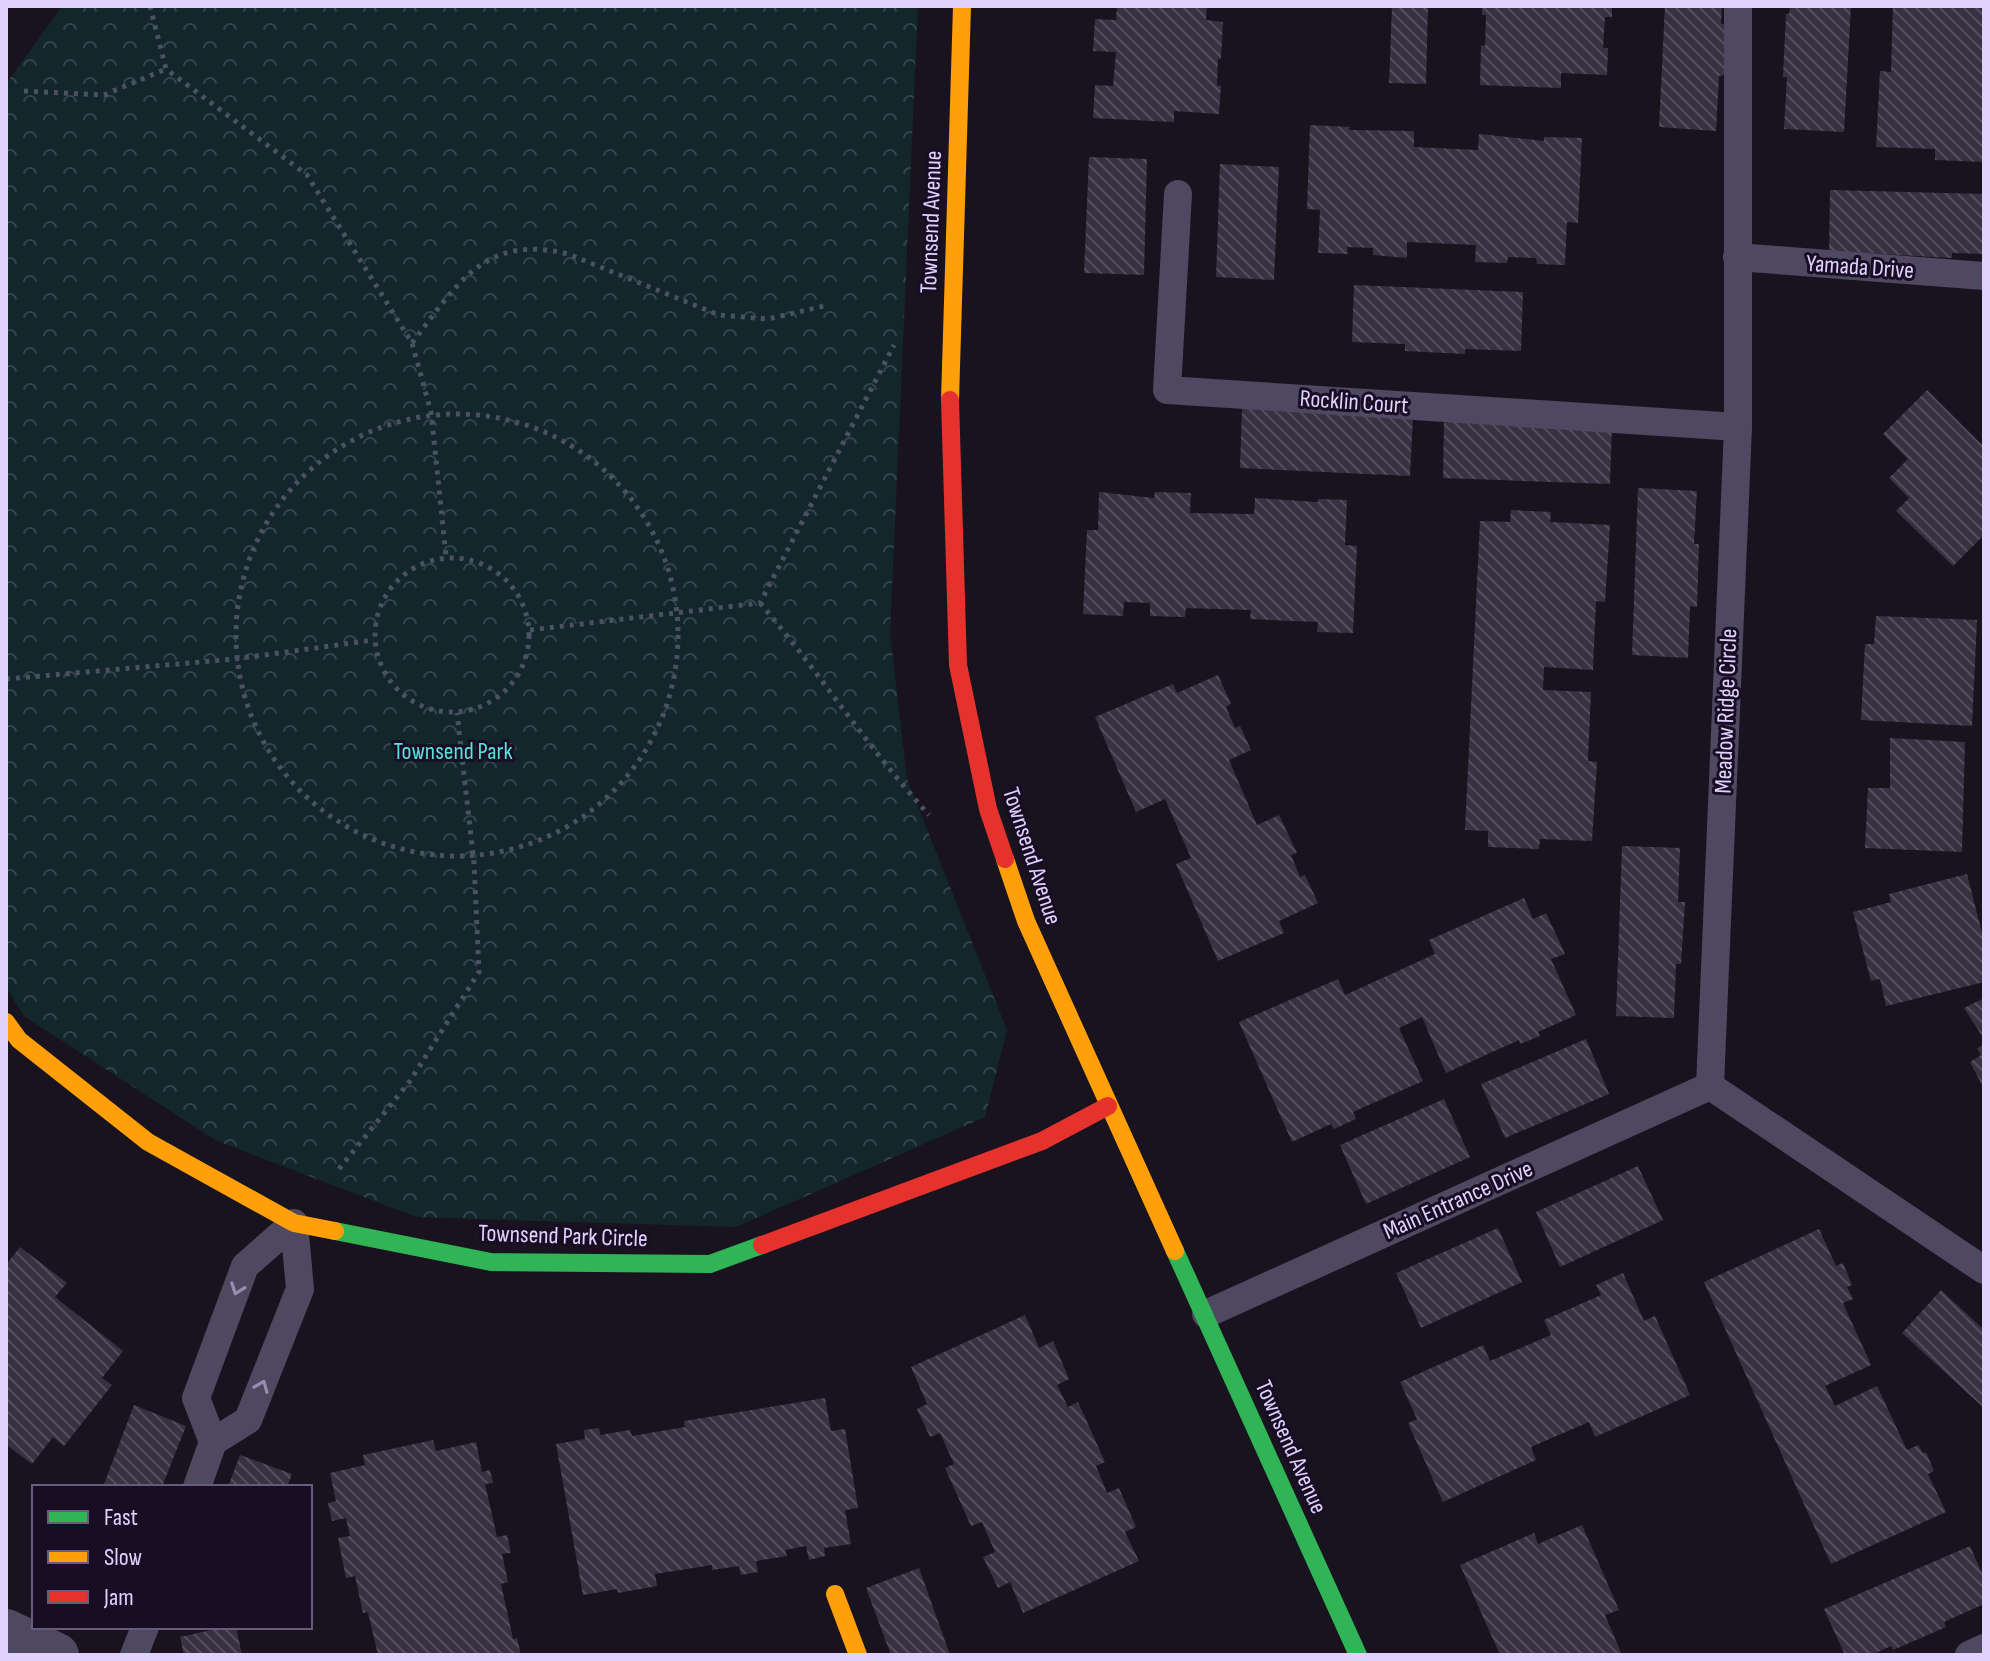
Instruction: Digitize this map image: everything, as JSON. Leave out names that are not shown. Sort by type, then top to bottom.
[{"type":"street","name":"Townsend Avenue","points":[[962,6],[949,372],[958,665],[988,809],[1022,907],[1108,1106],[1206,1314],[1358,1655]]},
{"type":"street","name":"Townsend Park Circle","points":[[6,1022],[19,1040],[148,1142],[294,1223],[491,1262],[710,1264],[1042,1141],[1108,1106]]},
{"type":"street","points":[[835,1594],[858,1655]]},
{"type":"street","points":[[6,1631],[57,1655]]},
{"type":"lane","name":"Meadow Ridge Circle","points":[[1710,1086],[1738,427],[1738,6]]},
{"type":"lane","name":"Rocklin Court","points":[[1178,194],[1167,390],[1738,427]]},
{"type":"lane","name":"Yamada Drive","points":[[1737,257],[1984,276]]},
{"type":"lane","points":[[1710,1086],[1984,1270]]},
{"type":"lane","name":"Main Entrance Drive","points":[[1206,1314],[1710,1086]]},
{"type":"lane","points":[[213,1442],[196,1398],[201,1384],[245,1266],[294,1223]]},
{"type":"lane","points":[[198,1485],[213,1442],[248,1420],[300,1289],[294,1223]]},
{"type":"lane","points":[[134,1655],[144,1629]]},
{"type":"lane","points":[[1969,1655],[1984,1648]]},
{"type":"path","points":[[150,6],[166,69],[307,175],[412,343],[431,412],[446,556]]},
{"type":"path","points":[[24,91],[104,95],[166,69]]},
{"type":"path","points":[[412,343],[463,277],[485,261],[518,249],[542,248],[568,254],[719,315],[768,319],[824,306]]},
{"type":"path","points":[[760,603],[895,342]]},
{"type":"path","points":[[431,412],[516,419],[554,434],[591,455],[623,485],[650,520],[681,611],[680,651],[672,695],[630,771],[561,825],[474,863],[430,860],[388,850],[314,805],[257,738],[235,659],[243,571],[284,496],[350,444],[389,425],[431,412]]},
{"type":"path","points":[[446,556],[477,561],[503,576],[522,600],[530,630],[526,660],[510,686],[486,706],[457,713],[427,709],[399,694],[381,670],[374,640],[378,610],[393,583],[417,564],[446,556]]},
{"type":"path","points":[[530,630],[760,603]]},
{"type":"path","points":[[760,603],[789,636],[894,777],[929,815]]},
{"type":"path","points":[[6,679],[235,659],[374,640]]},
{"type":"path","points":[[339,1169],[410,1081],[479,972],[474,863],[457,713]]},
{"type":"green space","name":"Townsend Park","points":[[62,6],[918,6],[890,634],[907,779],[1007,1030],[985,1117],[736,1227],[416,1217],[215,1140],[24,1016],[6,987],[6,84]]},
{"type":"building","points":[[1117,6],[1207,6],[1206,20],[1223,22],[1221,59],[1218,59],[1217,86],[1221,85],[1219,114],[1174,111],[1174,122],[1093,118],[1095,85],[1113,86],[1116,52],[1093,51],[1095,19],[1116,20]]},
{"type":"building","points":[[1392,6],[1428,6],[1426,84],[1389,83]]},
{"type":"building","points":[[1482,6],[1612,6],[1612,17],[1605,17],[1603,48],[1608,48],[1607,75],[1561,73],[1561,88],[1480,85],[1481,45],[1485,46],[1486,15],[1482,15]]},
{"type":"building","points":[[1665,6],[1722,6],[1721,24],[1728,24],[1725,75],[1719,76],[1716,131],[1659,127]]},
{"type":"building","points":[[1790,6],[1851,6],[1844,132],[1784,129],[1786,14],[1789,14]]},
{"type":"building","points":[[1893,6],[1984,6],[1984,162],[1935,160],[1935,149],[1876,147],[1880,71],[1891,72]]},
{"type":"building","points":[[1310,125],[1350,127],[1349,130],[1414,131],[1414,147],[1478,150],[1479,134],[1544,141],[1544,137],[1582,138],[1578,223],[1567,222],[1565,265],[1537,264],[1536,258],[1508,257],[1507,263],[1475,262],[1476,245],[1407,242],[1407,258],[1373,255],[1373,248],[1347,247],[1348,254],[1318,253],[1320,210],[1307,209]]},
{"type":"building","points":[[1089,157],[1147,159],[1144,275],[1084,273]]},
{"type":"building","points":[[1220,164],[1279,167],[1274,280],[1216,277]]},
{"type":"building","points":[[1830,190],[1984,194],[1984,254],[1952,253],[1952,258],[1829,251]]},
{"type":"building","points":[[1354,285],[1523,292],[1521,351],[1465,349],[1465,354],[1405,351],[1405,344],[1352,342]]},
{"type":"building","points":[[1927,390],[1984,447],[1984,535],[1953,566],[1896,511],[1909,498],[1889,478],[1908,459],[1883,434]]},
{"type":"building","points":[[1242,408],[1413,416],[1410,476],[1240,468]]},
{"type":"building","points":[[1444,420],[1612,426],[1610,484],[1443,478]]},
{"type":"building","points":[[1638,488],[1697,491],[1694,544],[1699,544],[1697,607],[1690,606],[1688,658],[1632,655]]},
{"type":"building","points":[[1099,492],[1154,498],[1155,492],[1191,493],[1190,513],[1254,514],[1255,498],[1318,502],[1318,499],[1347,500],[1345,545],[1357,546],[1353,633],[1317,632],[1318,622],[1250,619],[1251,610],[1186,608],[1185,617],[1150,616],[1150,603],[1124,602],[1123,616],[1083,614],[1087,530],[1098,530]]},
{"type":"building","points":[[1511,510],[1551,512],[1550,522],[1610,525],[1605,602],[1596,601],[1593,670],[1544,667],[1543,690],[1591,692],[1588,761],[1597,762],[1592,841],[1540,839],[1539,849],[1488,847],[1488,831],[1465,830],[1480,521],[1510,522]]},
{"type":"building","points":[[1876,616],[1977,620],[1972,726],[1861,720],[1865,644],[1874,644]]},
{"type":"building","points":[[1218,675],[1231,704],[1226,707],[1235,728],[1240,726],[1251,750],[1229,760],[1257,825],[1279,815],[1297,853],[1291,855],[1300,877],[1305,875],[1318,903],[1279,921],[1284,933],[1218,961],[1176,864],[1191,858],[1165,799],[1136,812],[1095,717],[1173,684],[1177,693]]},
{"type":"building","points":[[1890,738],[1965,742],[1962,852],[1865,848],[1868,788],[1890,788]]},
{"type":"building","points":[[1622,846],[1680,848],[1678,902],[1685,902],[1681,964],[1676,964],[1674,1018],[1616,1016]]},
{"type":"building","points":[[1967,874],[1984,941],[1984,982],[1886,1006],[1880,979],[1871,981],[1853,912],[1891,902],[1889,894]]},
{"type":"building","points":[[1524,898],[1533,919],[1546,913],[1565,954],[1551,959],[1576,1015],[1538,1032],[1540,1036],[1520,1044],[1519,1040],[1446,1073],[1422,1017],[1399,1028],[1423,1081],[1353,1112],[1356,1119],[1334,1129],[1331,1124],[1292,1142],[1239,1022],[1338,979],[1345,995],[1435,954],[1429,940]]},
{"type":"building","points":[[1984,998],[1984,1039],[1964,1008]]},
{"type":"building","points":[[1586,1039],[1609,1094],[1505,1138],[1481,1084]]},
{"type":"building","points":[[1984,1045],[1984,1089],[1970,1062],[1981,1055],[1977,1048]]},
{"type":"building","points":[[1444,1099],[1470,1157],[1366,1204],[1340,1145]]},
{"type":"building","points":[[1638,1166],[1663,1220],[1560,1267],[1536,1212]]},
{"type":"building","points":[[1498,1228],[1522,1282],[1421,1328],[1396,1273]]},
{"type":"building","points":[[1819,1229],[1836,1266],[1843,1263],[1852,1285],[1847,1287],[1853,1299],[1843,1303],[1871,1365],[1825,1386],[1835,1406],[1877,1386],[1907,1450],[1918,1445],[1923,1453],[1926,1452],[1934,1471],[1928,1474],[1946,1512],[1831,1564],[1704,1282]]},
{"type":"building","points":[[20,1247],[67,1283],[55,1297],[123,1351],[102,1378],[112,1385],[64,1446],[53,1437],[32,1464],[8,1446],[6,1449],[6,1265]]},
{"type":"building","points":[[1623,1273],[1644,1321],[1655,1316],[1690,1395],[1595,1437],[1589,1422],[1531,1447],[1536,1460],[1443,1502],[1408,1423],[1417,1419],[1400,1382],[1483,1345],[1490,1361],[1551,1335],[1544,1320],[1601,1295],[1596,1285]]},
{"type":"building","points":[[1941,1290],[1984,1327],[1984,1408],[1902,1333]]},
{"type":"building","points":[[1025,1315],[1039,1348],[1053,1341],[1069,1379],[1057,1385],[1068,1407],[1078,1402],[1105,1462],[1096,1466],[1107,1493],[1119,1488],[1136,1527],[1125,1532],[1139,1561],[1023,1613],[1010,1582],[998,1588],[983,1557],[995,1552],[982,1522],[971,1526],[945,1468],[954,1464],[940,1433],[930,1437],[917,1409],[927,1404],[911,1367]]},
{"type":"building","points":[[825,1398],[831,1431],[845,1429],[858,1508],[845,1510],[851,1544],[824,1548],[825,1556],[809,1560],[806,1546],[785,1550],[787,1556],[756,1561],[758,1572],[741,1575],[739,1566],[712,1570],[712,1565],[655,1574],[657,1586],[583,1595],[556,1444],[585,1439],[584,1430],[599,1428],[600,1435],[630,1430],[632,1436],[685,1427],[684,1421]]},
{"type":"building","points":[[134,1405],[186,1426],[163,1485],[104,1485]]},
{"type":"building","points":[[433,1440],[436,1451],[476,1442],[482,1472],[490,1470],[493,1483],[485,1484],[497,1537],[507,1535],[511,1553],[502,1554],[508,1582],[501,1584],[513,1639],[517,1638],[521,1655],[378,1655],[368,1612],[363,1613],[355,1576],[346,1578],[338,1538],[350,1536],[346,1518],[332,1521],[328,1503],[336,1501],[330,1473],[365,1465],[363,1455]]},
{"type":"building","points":[[240,1455],[292,1474],[288,1485],[229,1485]]},
{"type":"building","points":[[1582,1525],[1619,1610],[1605,1615],[1622,1655],[1500,1655],[1460,1565],[1534,1533],[1538,1544]]},
{"type":"building","points":[[1970,1546],[1984,1578],[1984,1604],[1944,1622],[1946,1627],[1893,1650],[1891,1646],[1871,1655],[1845,1655],[1824,1609]]},
{"type":"building","points":[[919,1568],[950,1655],[891,1655],[866,1588]]},
{"type":"building","points":[[216,1629],[236,1629],[242,1655],[184,1655],[180,1637]]},
{"type":"traffic: fast","points":[[335,1231],[491,1262],[710,1264],[762,1245]]},
{"type":"traffic: fast","points":[[1175,1251],[1358,1655]]},
{"type":"traffic: slow","points":[[950,400],[962,6]]},
{"type":"traffic: slow","points":[[1005,859],[1026,921],[1175,1251]]},
{"type":"traffic: slow","points":[[6,1022],[19,1040],[148,1142],[294,1223],[335,1231]]},
{"type":"traffic: slow","points":[[835,1594],[858,1655]]},
{"type":"traffic: jam","points":[[950,400],[958,665],[988,809],[1005,859]]},
{"type":"traffic: jam","points":[[762,1245],[1042,1141],[1108,1106]]}]
